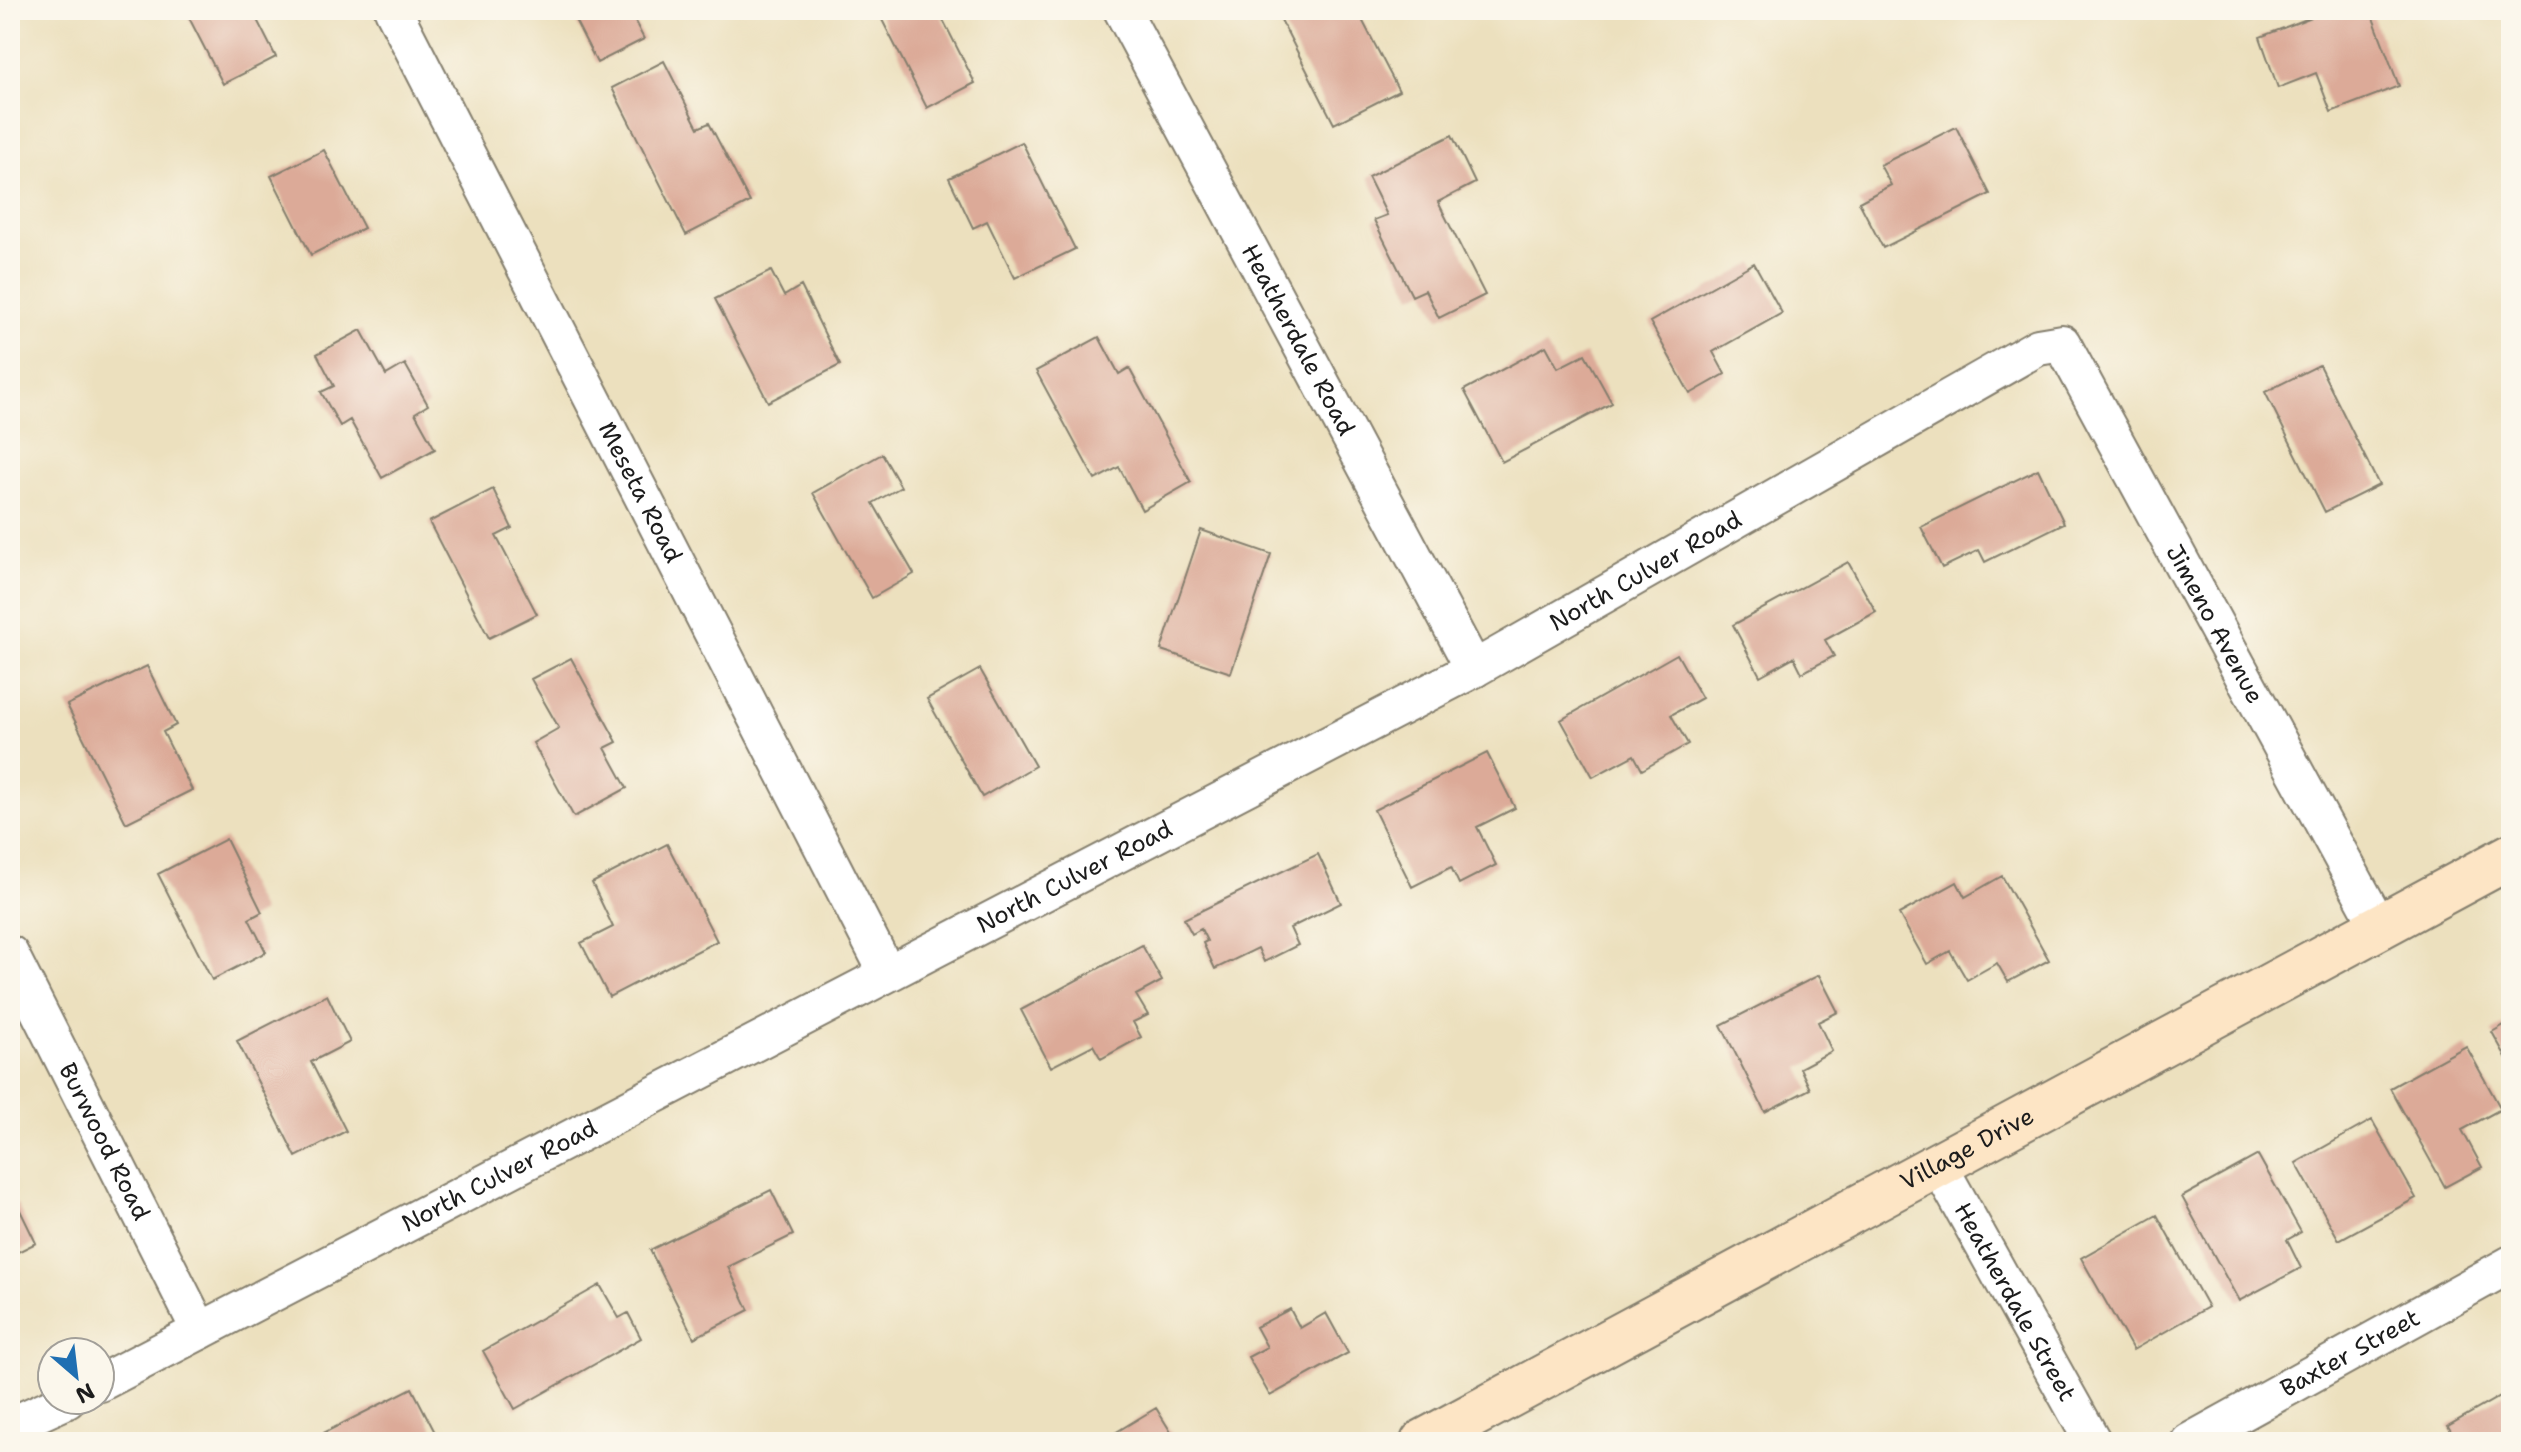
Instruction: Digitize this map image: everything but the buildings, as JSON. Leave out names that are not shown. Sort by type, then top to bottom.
[{"type":"main road","name":"Village Drive","points":[[1423,1442],[2511,856]]},
{"type":"street","name":"Meseta Road","points":[[393,10],[887,973]]},
{"type":"street","name":"Heatherdale Road","points":[[1122,10],[1474,669]]},
{"type":"street","name":"Jimeno Avenue","points":[[2038,347],[2062,343],[2379,926]]},
{"type":"street","name":"North Culver Road","points":[[116,1375],[1474,669],[2038,347]]},
{"type":"street","name":"Burwood Road","points":[[10,954],[200,1331]]},
{"type":"street","name":"Heatherdale Street","points":[[1938,1164],[2093,1442]]},
{"type":"street","name":"Baxter Street","points":[[2189,1442],[2511,1264]]},
{"type":"street","points":[[10,1426],[36,1414]]}]
